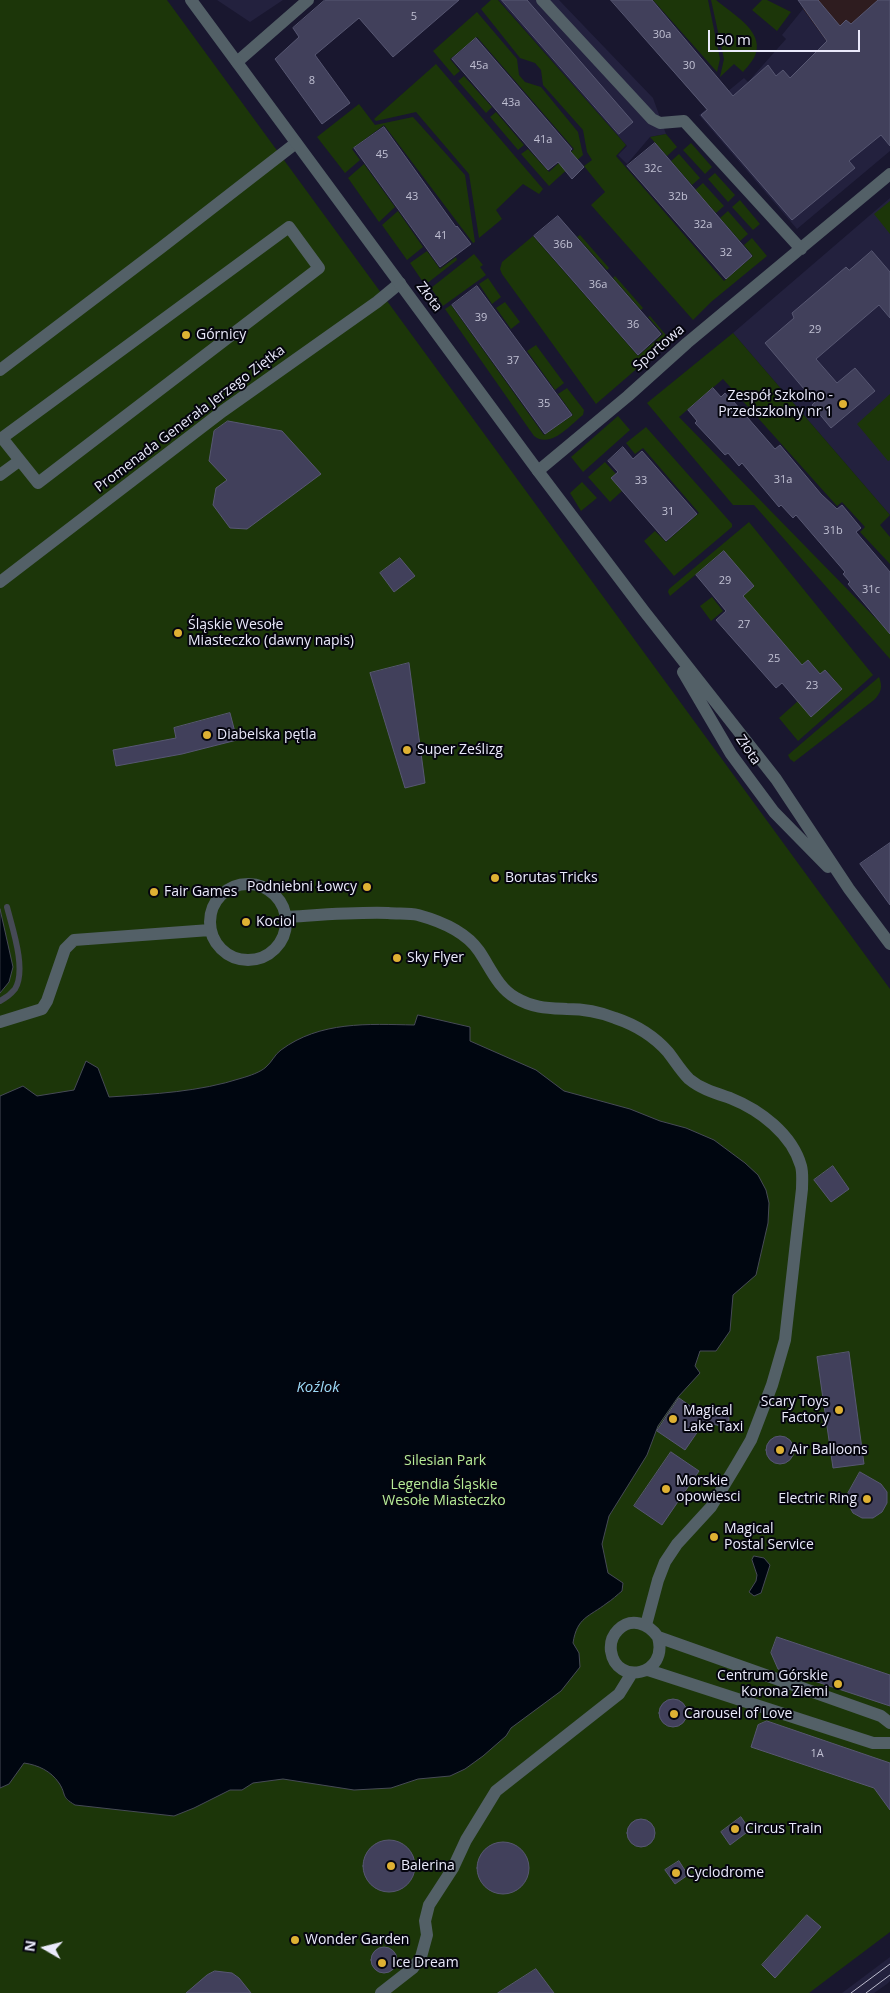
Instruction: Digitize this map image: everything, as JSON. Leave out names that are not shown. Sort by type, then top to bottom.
[{"type":"street","name":"Złota","points":[[191,0],[538,470],[644,611],[776,779],[849,889],[890,944]]},
{"type":"street","points":[[237,62],[308,0]]},
{"type":"street","points":[[542,0],[652,119],[660,122],[684,121],[801,249]]},
{"type":"street","points":[[0,370],[296,143]]},
{"type":"street","name":"Sportowa","points":[[538,470],[890,174]]},
{"type":"street","points":[[288,227],[319,268],[38,483],[20,461],[2,438],[288,227]]},
{"type":"street","name":"Promenada Generała Jerzego Ziętka","points":[[0,582],[377,302],[400,282]]},
{"type":"street","points":[[0,475],[20,461]]},
{"type":"street","name":"Złota","points":[[644,611],[690,683],[731,754],[774,812],[849,889]]},
{"type":"street","points":[[246,883],[259,885],[271,891],[280,900],[286,917],[284,937],[268,955],[257,960],[232,958],[222,951],[214,941],[210,930],[210,917],[214,904],[222,894],[233,886],[246,883]]},
{"type":"street","points":[[286,917],[353,913],[404,914],[418,915],[447,926],[464,936],[478,950],[497,980],[514,997],[529,1005],[549,1009],[568,1009],[612,1016],[645,1031],[656,1039],[689,1079],[702,1087],[730,1098],[765,1118],[788,1140],[796,1153],[802,1168],[802,1189],[785,1340],[772,1385],[751,1440],[737,1464],[711,1507],[677,1544],[665,1562],[658,1580],[646,1625]]},
{"type":"street","points":[[0,1022],[42,1009],[47,1001],[65,949],[74,940],[210,930]]},
{"type":"street","points":[[629,1624],[646,1625],[658,1637],[660,1652],[658,1658],[648,1670],[640,1673],[624,1670],[612,1658],[611,1641],[615,1633],[629,1624]]},
{"type":"street","points":[[658,1637],[881,1716],[890,1723]]},
{"type":"street","points":[[648,1670],[873,1743],[890,1743]]},
{"type":"street","points":[[381,1993],[413,1968],[421,1957],[427,1935],[425,1921],[429,1905],[453,1868],[466,1840],[496,1790],[619,1694],[632,1673]]},
{"type":"shaded area","points":[[217,0],[283,0],[250,22]]},
{"type":"shaded area","points":[[499,0],[559,0],[653,98],[666,134],[650,137],[627,164],[618,155],[627,146]]},
{"type":"shaded area","points":[[810,0],[890,0],[841,62],[803,9]]},
{"type":"shaded area","points":[[803,9],[841,61],[890,82],[890,151],[797,229],[699,115],[744,78],[748,82],[786,39],[782,35]]},
{"type":"shaded area","name":"Zespół Szkolno - Przedszkolny nr 1","points":[[890,198],[890,515],[733,333]]},
{"type":"shaded area","points":[[890,1957],[890,1981],[887,1984],[874,1993],[842,1993]]},
{"type":"green space","name":"Silesian Park","points":[[0,0],[167,0],[890,989],[890,1932],[809,1993],[0,1993]]},
{"type":"green space","points":[[491,0],[498,0],[626,145],[616,156],[724,281],[753,256],[744,245],[752,238],[767,256],[711,302],[693,320],[591,205],[605,192],[584,166],[592,160],[587,152],[583,130],[543,85],[541,70],[535,63],[520,58],[481,9]]},
{"type":"green space","points":[[653,0],[708,0],[720,59],[717,72]]},
{"type":"green space","points":[[711,0],[716,0],[737,16],[755,37],[756,53],[743,72],[734,64],[720,77],[724,59]]},
{"type":"green space","points":[[762,0],[767,0],[791,12],[777,31],[752,10]]},
{"type":"green space","points":[[477,12],[517,59],[519,75],[525,82],[541,87],[578,132],[583,155],[549,186],[521,154],[528,149],[549,172],[574,149],[477,37],[450,59],[460,71],[454,76],[433,51]]},
{"type":"green space","points":[[436,64],[543,189],[539,194],[523,184],[496,210],[502,219],[479,238],[469,174],[416,112],[376,121],[374,119]]},
{"type":"green space","points":[[464,76],[492,107],[486,113],[458,81]]},
{"type":"green space","points":[[359,104],[375,125],[413,117],[465,175],[475,242],[473,243],[384,125],[352,149],[360,160],[345,173],[317,137]]},
{"type":"green space","points":[[496,112],[524,145],[518,150],[490,117]]},
{"type":"green space","points":[[666,134],[677,147],[667,156],[650,137]]},
{"type":"green space","points":[[691,143],[712,167],[705,174],[683,150]]},
{"type":"green space","points":[[679,154],[700,178],[692,185],[671,161]]},
{"type":"green space","points":[[364,164],[395,207],[379,222],[348,178]]},
{"type":"green space","points":[[715,173],[735,195],[728,202],[708,179]]},
{"type":"green space","points":[[703,183],[724,206],[716,213],[695,190]]},
{"type":"green space","points":[[740,200],[760,224],[753,230],[732,207]]},
{"type":"green space","points":[[890,201],[890,234],[874,214]]},
{"type":"green space","points":[[398,211],[423,247],[407,260],[382,225]]},
{"type":"green space","points":[[728,211],[748,234],[740,241],[720,218]]},
{"type":"green space","points":[[580,235],[609,268],[607,270],[577,237]]},
{"type":"green space","points":[[533,236],[638,356],[663,334],[648,317],[650,316],[670,340],[596,404],[500,269],[502,262]]},
{"type":"green space","points":[[427,251],[440,269],[456,257],[457,260],[425,285],[410,263]]},
{"type":"green space","points":[[474,254],[483,265],[480,267],[486,275],[443,306],[431,288]]},
{"type":"green space","points":[[615,276],[643,308],[641,310],[613,278]]},
{"type":"green space","points":[[488,278],[501,297],[492,304],[479,284]]},
{"type":"green space","points":[[505,302],[520,322],[511,329],[496,308]]},
{"type":"green space","points":[[451,305],[544,435],[573,415],[558,394],[567,388],[584,410],[583,415],[554,438],[547,440],[534,436],[445,309]]},
{"type":"green space","points":[[733,333],[890,515],[880,525],[890,537],[890,564],[860,532],[865,527],[842,502],[837,506],[723,379],[679,417],[890,633],[890,659],[754,505],[733,505],[647,403]]},
{"type":"green space","points":[[536,345],[564,383],[555,390],[527,351]]},
{"type":"green space","points":[[890,394],[890,460],[888,461],[857,424]]},
{"type":"green space","points":[[618,416],[630,430],[583,472],[571,457]]},
{"type":"green space","points":[[646,427],[732,524],[732,527],[674,576],[644,541],[655,531],[666,542],[699,513],[643,448],[635,454],[626,443]]},
{"type":"green space","points":[[605,462],[616,474],[611,478],[622,491],[610,502],[588,477]]},
{"type":"green space","points":[[582,482],[597,498],[581,511],[570,493]]},
{"type":"green space","points":[[749,522],[873,675],[798,741],[779,718],[798,701],[811,716],[842,689],[826,670],[820,674],[808,660],[802,665],[743,596],[753,586],[724,551],[670,596],[668,592],[669,589]]},
{"type":"green space","points":[[712,597],[723,611],[711,621],[700,606]]},
{"type":"green space","points":[[879,677],[881,690],[874,700],[794,762],[790,759],[788,755]]},
{"type":"water","points":[[0,909],[13,967],[9,982],[0,993]]},
{"type":"water","name":"Koźlok","points":[[418,1015],[470,1027],[470,1041],[536,1070],[564,1091],[630,1109],[660,1121],[686,1128],[714,1140],[758,1175],[766,1190],[769,1203],[768,1223],[756,1275],[733,1295],[730,1331],[716,1351],[700,1351],[695,1366],[700,1373],[678,1397],[658,1426],[647,1455],[609,1516],[602,1544],[608,1573],[623,1583],[622,1591],[585,1618],[577,1628],[573,1643],[579,1653],[580,1667],[561,1691],[511,1728],[506,1736],[483,1756],[465,1769],[450,1776],[418,1779],[391,1788],[354,1790],[283,1779],[253,1783],[242,1790],[230,1790],[174,1816],[75,1805],[65,1797],[59,1783],[52,1775],[39,1767],[24,1763],[9,1784],[0,1788],[0,1096],[23,1086],[37,1096],[74,1090],[86,1061],[98,1068],[109,1097],[176,1092],[226,1083],[264,1069],[281,1050],[312,1034],[345,1026],[379,1024],[414,1025]]},
{"type":"water","points":[[754,1556],[764,1558],[770,1565],[761,1593],[754,1596],[749,1592],[756,1581],[757,1575],[752,1560]]},
{"type":"building","points":[[325,0],[459,0],[393,57],[359,18],[315,55],[350,103],[322,124],[275,59],[299,37],[293,28]]},
{"type":"building","points":[[502,0],[527,0],[633,122],[619,134]]},
{"type":"building","points":[[611,0],[652,0],[733,96],[768,65],[776,76],[783,70],[790,78],[827,41],[798,0],[818,0],[840,26],[846,20],[851,24],[878,0],[890,0],[890,146],[881,135],[849,161],[855,168],[792,220],[701,115],[707,110]]},
{"type":"building","points":[[476,38],[572,149],[570,151],[584,167],[572,179],[558,162],[548,170],[452,59]]},
{"type":"building","points":[[384,127],[456,227],[471,244],[440,267],[354,148]]},
{"type":"building","points":[[655,143],[752,256],[726,279],[627,166]]},
{"type":"building","points":[[558,216],[661,334],[638,355],[534,236]]},
{"type":"building","points":[[872,251],[890,272],[890,318],[879,305],[816,359],[837,383],[855,368],[875,391],[831,428],[812,405],[815,402],[765,343],[794,318],[792,313],[846,267],[849,270]]},
{"type":"building","points":[[477,286],[572,415],[545,434],[452,305]]},
{"type":"building","points":[[713,388],[721,397],[725,393],[775,449],[780,445],[821,494],[837,509],[842,505],[861,528],[856,532],[890,572],[890,634],[848,584],[850,582],[843,574],[845,572],[796,515],[793,518],[781,505],[779,507],[742,463],[739,466],[728,453],[725,455],[695,423],[697,421],[688,410]]},
{"type":"building","points":[[228,421],[282,431],[321,474],[247,529],[230,528],[213,505],[216,488],[227,480],[209,461],[214,431]]},
{"type":"building","points":[[623,447],[633,459],[642,451],[697,514],[666,541],[611,478],[618,472],[608,461]]},
{"type":"building","points":[[724,551],[754,586],[743,596],[802,665],[808,660],[820,674],[825,670],[842,689],[811,717],[782,683],[776,688],[716,620],[726,611],[696,575]]},
{"type":"building","points":[[400,558],[415,576],[394,592],[380,573]]},
{"type":"building","points":[[409,663],[425,783],[405,788],[370,673]]},
{"type":"building","points":[[230,713],[237,740],[182,754],[116,766],[113,750],[176,738],[174,728]]},
{"type":"building","points":[[890,843],[890,905],[860,864]]},
{"type":"building","points":[[833,1166],[849,1189],[831,1202],[814,1180]]},
{"type":"building","points":[[849,1352],[864,1464],[833,1468],[817,1357]]},
{"type":"building","points":[[679,1398],[707,1418],[685,1450],[657,1431]]},
{"type":"building","points":[[720,1410],[728,1412],[727,1428],[706,1422]]},
{"type":"building","points":[[780,1436],[790,1440],[794,1450],[790,1460],[780,1464],[770,1460],[766,1450],[770,1440]]},
{"type":"building","points":[[671,1452],[699,1471],[662,1525],[634,1506]]},
{"type":"building","points":[[860,1472],[881,1484],[887,1492],[887,1503],[882,1512],[873,1518],[862,1518],[853,1513],[848,1504],[848,1493]]},
{"type":"building","points":[[777,1637],[890,1675],[890,1706],[778,1669],[771,1653]]},
{"type":"building","points":[[673,1699],[683,1703],[687,1713],[683,1723],[673,1727],[663,1723],[659,1713],[663,1703]]},
{"type":"building","points":[[767,1721],[890,1763],[890,1810],[874,1788],[751,1747],[758,1725]]},
{"type":"building","points":[[741,1817],[750,1830],[730,1845],[721,1832]]},
{"type":"building","points":[[641,1819],[651,1823],[655,1833],[651,1843],[641,1847],[631,1843],[627,1833],[631,1823]]},
{"type":"building","points":[[384,1840],[394,1840],[408,1847],[415,1861],[415,1871],[408,1885],[394,1892],[384,1892],[374,1888],[367,1881],[363,1871],[363,1861],[367,1851],[374,1844]]},
{"type":"building","points":[[498,1842],[508,1842],[522,1849],[529,1863],[529,1873],[522,1887],[508,1894],[498,1894],[488,1890],[481,1883],[477,1873],[477,1863],[481,1853],[488,1846]]},
{"type":"building","points":[[679,1861],[688,1875],[675,1884],[665,1870]]},
{"type":"building","points":[[807,1915],[821,1927],[775,1978],[762,1965]]},
{"type":"building","points":[[384,1947],[393,1951],[397,1960],[393,1969],[384,1973],[375,1969],[371,1960],[375,1951]]},
{"type":"building","points":[[536,1969],[554,1993],[498,1993]]},
{"type":"building","points":[[215,1971],[232,1973],[239,1978],[251,1993],[186,1993],[207,1975]]},
{"type":"waterway","points":[[0,1001],[15,989],[20,971],[15,937],[7,907]]},
{"type":"tram line","points":[[851,1993],[890,1964]]},
{"type":"tram line","points":[[866,1993],[890,1975]]},
{"type":"place","name":"Górnicy","points":[[186,335]]},
{"type":"place","name":"Zespół Szkolno - Przedszkolny nr 1","points":[[843,404]]},
{"type":"place","name":"Śląskie Wesołe Miasteczko (dawny napis)","points":[[178,633]]},
{"type":"place","name":"Diabelska pętla","points":[[207,735]]},
{"type":"place","name":"Super Ześlizg","points":[[407,750]]},
{"type":"place","name":"Borutas Tricks","points":[[495,878]]},
{"type":"place","name":"Podniebni Łowcy","points":[[367,887]]},
{"type":"place","name":"Fair Games","points":[[154,892]]},
{"type":"place","name":"Kociol","points":[[246,922]]},
{"type":"place","name":"Sky Flyer","points":[[397,958]]},
{"type":"place","name":"Scary Toys Factory","points":[[839,1410]]},
{"type":"place","name":"Magical Lake Taxi","points":[[673,1419]]},
{"type":"place","name":"Air Balloons","points":[[780,1450]]},
{"type":"place","name":"Morskie opowiesci","points":[[666,1489]]},
{"type":"place","name":"Electric Ring","points":[[867,1499]]},
{"type":"place","name":"Magical Postal Service","points":[[714,1537]]},
{"type":"place","name":"Centrum Górskie Korona Ziemi","points":[[838,1684]]},
{"type":"place","name":"Carousel of Love","points":[[674,1714]]},
{"type":"place","name":"Circus Train","points":[[735,1829]]},
{"type":"place","name":"Balerina","points":[[391,1866]]},
{"type":"place","name":"Cyclodrome","points":[[676,1873]]},
{"type":"place","name":"Wonder Garden","points":[[295,1940]]},
{"type":"place","name":"Ice Dream","points":[[382,1963]]},
{"type":"park label","name":"Legendia Śląskie Wesołe Miasteczko","points":[[444,1494]]}]
